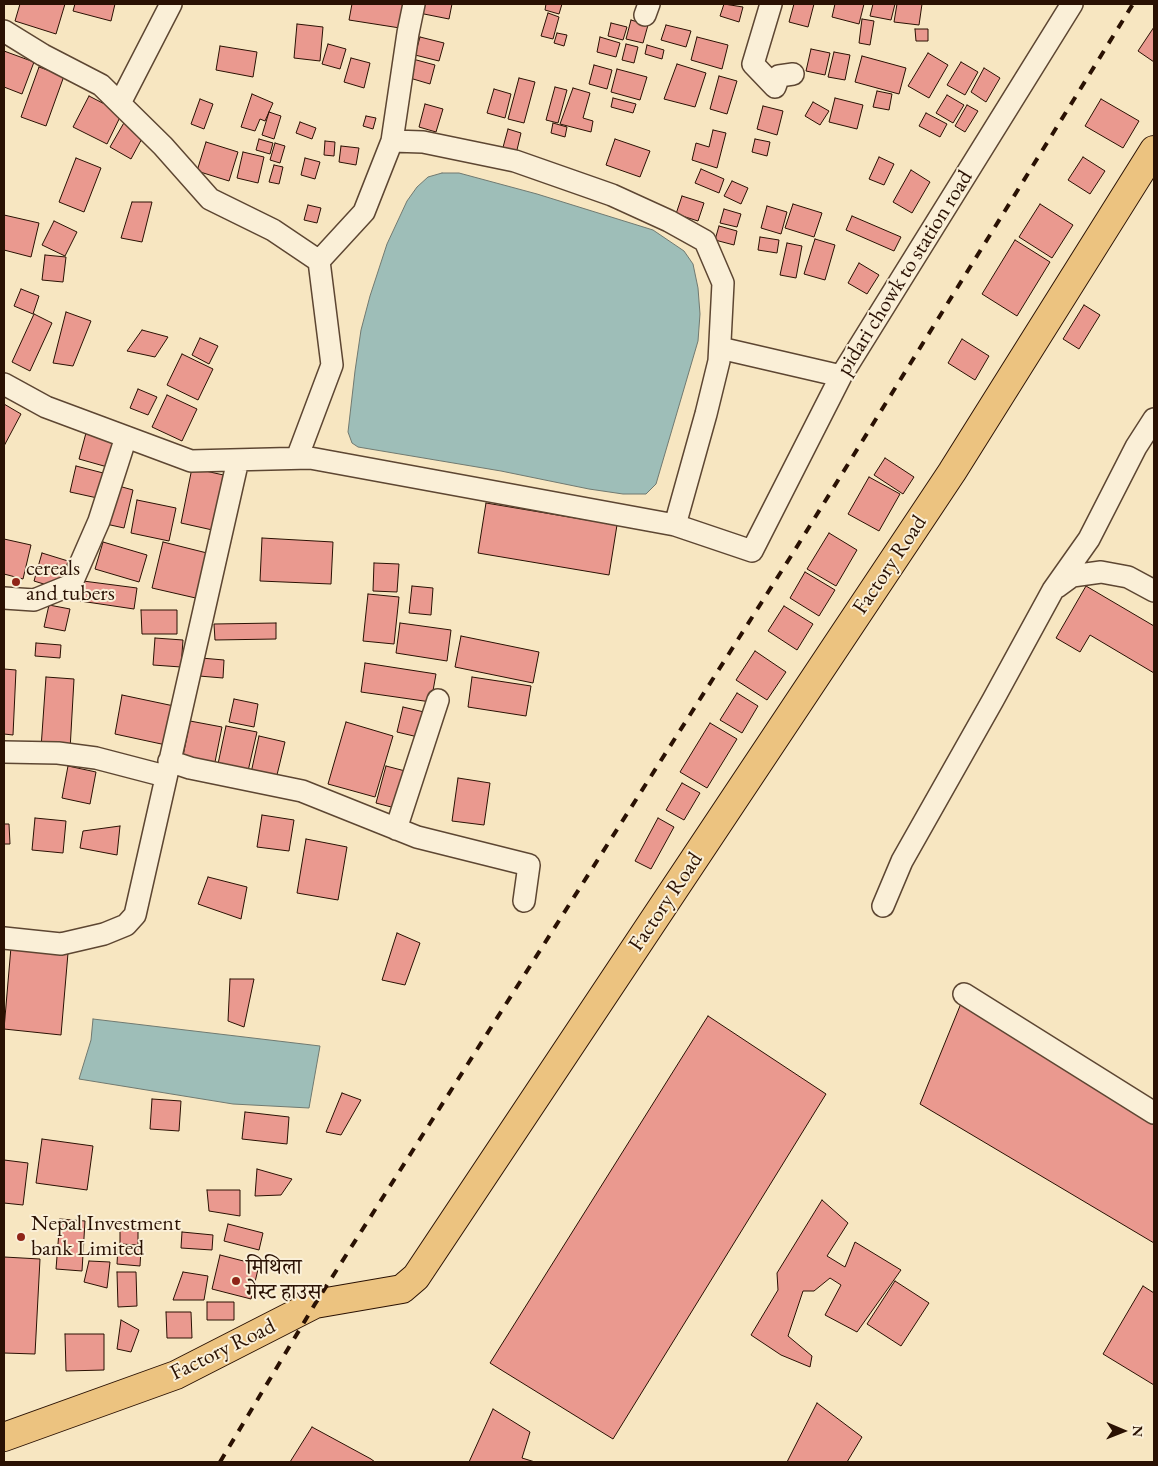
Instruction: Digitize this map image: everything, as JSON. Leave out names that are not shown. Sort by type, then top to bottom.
[{"type":"main road","name":"Factory Road","points":[[4,1437],[176,1375],[315,1304],[402,1289],[416,1277],[947,480],[1154,150]]},
{"type":"street","points":[[120,103],[171,4]]},
{"type":"street","points":[[319,261],[364,212],[392,141],[414,4]]},
{"type":"street","points":[[771,4],[753,64],[775,87],[779,76],[793,74]]},
{"type":"street","name":"pidari chowk to station road","points":[[675,525],[752,551],[841,376],[1072,4]]},
{"type":"street","points":[[4,31],[44,55],[101,85],[163,146],[210,199],[273,230],[319,261],[332,365],[297,458]]},
{"type":"street","points":[[4,384],[46,406],[191,461],[310,458],[675,525],[719,360],[723,283],[706,241],[669,221],[612,195],[515,160],[423,142],[392,141]]},
{"type":"street","points":[[720,348],[841,376]]},
{"type":"street","points":[[883,906],[902,861],[994,700],[1053,590],[1089,539],[1136,447],[1154,419]]},
{"type":"street","points":[[4,598],[34,600],[71,585],[99,521],[126,437]]},
{"type":"street","points":[[4,938],[61,944],[104,934],[126,925],[135,915],[238,460]]},
{"type":"street","points":[[1053,590],[1072,576],[1102,572],[1128,577],[1154,591]]},
{"type":"street","points":[[396,829],[438,700]]},
{"type":"street","points":[[4,752],[58,753],[167,769],[190,768],[302,791],[417,837],[529,865],[524,901]]},
{"type":"street","points":[[964,994],[1154,1114]]},
{"type":"water","points":[[442,173],[459,173],[537,194],[653,230],[684,251],[693,264],[698,288],[700,314],[698,341],[656,484],[646,494],[623,494],[589,489],[501,471],[358,447],[352,443],[348,432],[361,330],[387,244],[407,201],[417,187],[428,177]]},
{"type":"water","points":[[93,1019],[320,1046],[309,1108],[233,1104],[79,1079],[91,1040]]},
{"type":"building","points":[[20,4],[65,4],[56,34],[15,21]]},
{"type":"building","points":[[75,4],[115,4],[111,21],[73,11]]},
{"type":"building","points":[[352,4],[405,4],[400,28],[349,20]]},
{"type":"building","points":[[421,4],[452,4],[449,19],[419,13]]},
{"type":"building","points":[[546,4],[562,4],[559,14],[545,10]]},
{"type":"building","points":[[724,4],[743,7],[739,22],[720,16]]},
{"type":"building","points":[[794,4],[814,4],[808,27],[789,22]]},
{"type":"building","points":[[835,4],[864,4],[859,24],[832,17]]},
{"type":"building","points":[[873,4],[895,4],[891,20],[870,16]]},
{"type":"building","points":[[897,4],[922,4],[919,25],[894,22]]},
{"type":"building","points":[[548,13],[559,17],[553,39],[541,36]]},
{"type":"building","points":[[862,19],[874,21],[870,45],[859,43]]},
{"type":"building","points":[[631,20],[648,25],[643,43],[626,39]]},
{"type":"building","points":[[611,23],[627,27],[623,40],[608,36]]},
{"type":"building","points":[[297,24],[323,27],[320,61],[294,58]]},
{"type":"building","points":[[666,25],[691,31],[686,47],[661,40]]},
{"type":"building","points":[[1154,27],[1154,62],[1138,51]]},
{"type":"building","points":[[915,29],[928,29],[928,41],[916,41]]},
{"type":"building","points":[[557,33],[567,35],[564,46],[554,43]]},
{"type":"building","points":[[420,37],[444,43],[439,61],[415,55]]},
{"type":"building","points":[[600,37],[620,43],[616,57],[597,52]]},
{"type":"building","points":[[697,37],[728,45],[722,69],[691,60]]},
{"type":"building","points":[[328,44],[346,49],[340,69],[322,64]]},
{"type":"building","points":[[626,44],[638,47],[634,63],[622,60]]},
{"type":"building","points":[[647,45],[664,50],[662,59],[645,54]]},
{"type":"building","points":[[220,46],[257,52],[253,77],[216,70]]},
{"type":"building","points":[[811,49],[830,53],[825,75],[806,71]]},
{"type":"building","points":[[4,51],[34,62],[22,94],[4,87]]},
{"type":"building","points":[[834,52],[850,55],[845,80],[828,77]]},
{"type":"building","points":[[928,53],[948,65],[929,98],[908,86]]},
{"type":"building","points":[[862,56],[906,68],[899,94],[855,82]]},
{"type":"building","points":[[351,58],[370,63],[364,88],[344,82]]},
{"type":"building","points":[[409,58],[435,65],[430,84],[403,76]]},
{"type":"building","points":[[961,62],[978,72],[965,95],[947,85]]},
{"type":"building","points":[[677,64],[706,73],[695,107],[664,99]]},
{"type":"building","points":[[594,65],[612,70],[607,89],[589,84]]},
{"type":"building","points":[[39,67],[64,76],[46,126],[21,117]]},
{"type":"building","points":[[984,68],[1000,78],[986,102],[971,92]]},
{"type":"building","points":[[617,69],[647,77],[640,100],[611,92]]},
{"type":"building","points":[[719,76],[737,81],[727,114],[710,109]]},
{"type":"building","points":[[519,78],[535,82],[524,123],[508,119]]},
{"type":"building","points":[[555,87],[567,90],[558,123],[546,120]]},
{"type":"building","points":[[573,88],[590,93],[583,118],[593,121],[591,132],[560,124]]},
{"type":"building","points":[[494,89],[511,94],[505,118],[487,113]]},
{"type":"building","points":[[877,91],[892,94],[889,110],[873,107]]},
{"type":"building","points":[[252,94],[273,103],[265,121],[260,119],[255,131],[241,127]]},
{"type":"building","points":[[947,95],[964,105],[953,123],[936,113]]},
{"type":"building","points":[[89,96],[122,113],[107,144],[73,127]]},
{"type":"building","points":[[613,98],[636,104],[633,113],[611,107]]},
{"type":"building","points":[[835,98],[863,105],[857,129],[829,122]]},
{"type":"building","points":[[200,99],[213,104],[204,129],[191,124]]},
{"type":"building","points":[[1101,99],[1139,121],[1123,148],[1085,126]]},
{"type":"building","points":[[813,102],[829,111],[820,125],[805,116]]},
{"type":"building","points":[[425,104],[443,109],[436,132],[419,127]]},
{"type":"building","points":[[967,105],[978,111],[965,132],[955,126]]},
{"type":"building","points":[[763,106],[783,111],[777,135],[757,129]]},
{"type":"building","points":[[269,112],[281,116],[274,139],[262,135]]},
{"type":"building","points":[[926,113],[947,124],[940,137],[919,126]]},
{"type":"building","points":[[366,116],[376,118],[373,129],[363,126]]},
{"type":"building","points":[[125,121],[145,133],[131,159],[110,147]]},
{"type":"building","points":[[300,122],[316,128],[312,139],[296,133]]},
{"type":"building","points":[[553,123],[567,127],[565,137],[551,133]]},
{"type":"building","points":[[508,129],[521,133],[516,154],[502,151]]},
{"type":"building","points":[[713,130],[726,133],[717,168],[692,160],[696,143],[709,147]]},
{"type":"building","points":[[259,139],[273,143],[270,154],[256,150]]},
{"type":"building","points":[[615,139],[650,151],[640,177],[606,165]]},
{"type":"building","points":[[755,139],[770,142],[767,156],[752,152]]},
{"type":"building","points":[[325,141],[335,142],[334,156],[324,155]]},
{"type":"building","points":[[206,142],[238,152],[229,181],[197,171]]},
{"type":"building","points":[[275,143],[285,146],[280,163],[270,160]]},
{"type":"building","points":[[341,146],[359,148],[356,165],[339,162]]},
{"type":"building","points":[[243,152],[264,157],[258,183],[237,178]]},
{"type":"building","points":[[879,157],[894,164],[884,185],[869,179]]},
{"type":"building","points":[[1083,157],[1105,171],[1090,194],[1068,180]]},
{"type":"building","points":[[76,158],[101,168],[84,212],[59,202]]},
{"type":"building","points":[[305,158],[320,162],[315,179],[301,175]]},
{"type":"building","points":[[274,165],[283,167],[279,184],[269,182]]},
{"type":"building","points":[[701,169],[724,179],[719,193],[695,183]]},
{"type":"building","points":[[911,170],[930,182],[912,213],[893,202]]},
{"type":"building","points":[[732,181],[748,188],[741,204],[724,196]]},
{"type":"building","points":[[682,196],[704,203],[698,221],[676,214]]},
{"type":"building","points":[[132,202],[152,202],[142,242],[121,238]]},
{"type":"building","points":[[793,204],[822,213],[814,237],[785,228]]},
{"type":"building","points":[[1040,204],[1073,225],[1052,258],[1019,237]]},
{"type":"building","points":[[308,205],[321,208],[317,223],[304,220]]},
{"type":"building","points":[[767,206],[787,212],[781,234],[761,228]]},
{"type":"building","points":[[724,209],[741,214],[737,227],[720,223]]},
{"type":"building","points":[[4,215],[39,223],[31,257],[4,250]]},
{"type":"building","points":[[852,216],[901,237],[894,251],[846,230]]},
{"type":"building","points":[[54,221],[77,232],[65,256],[42,245]]},
{"type":"building","points":[[719,226],[737,231],[734,245],[715,240]]},
{"type":"building","points":[[760,237],[779,240],[777,253],[758,250]]},
{"type":"building","points":[[815,239],[835,245],[825,280],[804,274]]},
{"type":"building","points":[[1015,240],[1050,262],[1017,316],[982,294]]},
{"type":"building","points":[[787,243],[802,246],[796,278],[780,275]]},
{"type":"building","points":[[45,255],[66,257],[63,282],[42,280]]},
{"type":"building","points":[[859,263],[879,275],[867,294],[848,283]]},
{"type":"building","points":[[21,289],[39,296],[33,314],[14,306]]},
{"type":"building","points":[[1084,305],[1100,315],[1079,349],[1063,339]]},
{"type":"building","points":[[66,312],[91,321],[73,366],[53,363]]},
{"type":"building","points":[[34,314],[52,323],[30,371],[12,362]]},
{"type":"building","points":[[142,330],[168,337],[155,357],[127,351]]},
{"type":"building","points":[[200,338],[218,346],[209,364],[192,355]]},
{"type":"building","points":[[962,339],[989,356],[975,380],[948,363]]},
{"type":"building","points":[[182,354],[213,369],[198,400],[167,385]]},
{"type":"building","points":[[138,389],[157,397],[148,415],[130,408]]},
{"type":"building","points":[[167,395],[197,409],[182,441],[152,427]]},
{"type":"building","points":[[4,404],[21,414],[4,446]]},
{"type":"building","points":[[86,433],[119,442],[111,468],[79,459]]},
{"type":"building","points":[[885,458],[914,477],[903,494],[874,475]]},
{"type":"building","points":[[76,466],[107,474],[102,499],[70,492]]},
{"type":"building","points":[[192,468],[228,476],[217,531],[181,523]]},
{"type":"building","points":[[869,477],[900,494],[879,531],[848,514]]},
{"type":"building","points":[[115,485],[133,490],[124,528],[106,524]]},
{"type":"building","points":[[137,500],[176,508],[169,541],[131,533]]},
{"type":"building","points":[[486,503],[617,525],[609,575],[478,553]]},
{"type":"building","points":[[829,533],[857,550],[836,586],[807,569]]},
{"type":"building","points":[[262,538],[333,542],[331,584],[260,581]]},
{"type":"building","points":[[4,539],[31,545],[23,579],[4,574]]},
{"type":"building","points":[[103,542],[147,555],[139,582],[95,569]]},
{"type":"building","points":[[163,542],[211,554],[200,599],[152,588]]},
{"type":"building","points":[[42,553],[68,561],[60,589],[34,581]]},
{"type":"building","points":[[374,563],[399,564],[397,592],[373,591]]},
{"type":"building","points":[[805,572],[835,590],[819,616],[790,598]]},
{"type":"building","points":[[83,581],[137,588],[134,609],[80,601]]},
{"type":"building","points":[[412,586],[433,588],[431,615],[409,613]]},
{"type":"building","points":[[1086,586],[1154,626],[1154,673],[1090,635],[1080,652],[1056,638]]},
{"type":"building","points":[[368,594],[399,597],[394,644],[363,641]]},
{"type":"building","points":[[49,605],[70,609],[65,631],[44,627]]},
{"type":"building","points":[[784,606],[813,624],[797,650],[768,631]]},
{"type":"building","points":[[141,610],[177,610],[177,634],[142,634]]},
{"type":"building","points":[[276,623],[276,639],[215,640],[214,624]]},
{"type":"building","points":[[400,623],[451,630],[447,661],[396,653]]},
{"type":"building","points":[[461,636],[539,652],[533,683],[455,667]]},
{"type":"building","points":[[155,638],[183,640],[181,667],[153,665]]},
{"type":"building","points":[[36,643],[61,645],[60,658],[35,656]]},
{"type":"building","points":[[755,651],[786,672],[767,700],[736,680]]},
{"type":"building","points":[[201,658],[224,660],[223,678],[199,676]]},
{"type":"building","points":[[365,663],[436,674],[431,702],[361,692]]},
{"type":"building","points":[[4,669],[16,670],[13,735],[4,734]]},
{"type":"building","points":[[46,677],[74,679],[70,750],[41,748]]},
{"type":"building","points":[[472,677],[531,686],[526,716],[468,707]]},
{"type":"building","points":[[737,693],[758,706],[742,733],[720,720]]},
{"type":"building","points":[[122,695],[174,706],[166,745],[115,734]]},
{"type":"building","points":[[234,699],[258,704],[254,727],[229,722]]},
{"type":"building","points":[[403,707],[424,712],[418,737],[397,732]]},
{"type":"building","points":[[190,721],[222,727],[215,762],[183,756]]},
{"type":"building","points":[[346,722],[393,736],[375,797],[328,784]]},
{"type":"building","points":[[710,723],[737,739],[707,788],[680,772]]},
{"type":"building","points":[[226,726],[257,732],[248,771],[218,764]]},
{"type":"building","points":[[259,736],[285,742],[276,779],[251,773]]},
{"type":"building","points":[[68,766],[96,772],[90,804],[62,798]]},
{"type":"building","points":[[386,766],[409,772],[399,809],[376,803]]},
{"type":"building","points":[[458,778],[490,783],[484,825],[452,821]]},
{"type":"building","points":[[682,783],[700,793],[684,820],[666,810]]},
{"type":"building","points":[[262,815],[294,820],[289,851],[257,847]]},
{"type":"building","points":[[35,818],[66,821],[63,853],[32,850]]},
{"type":"building","points":[[658,818],[674,827],[651,869],[635,861]]},
{"type":"building","points":[[4,824],[9,824],[10,844],[4,844]]},
{"type":"building","points":[[120,826],[117,855],[80,848],[83,831]]},
{"type":"building","points":[[306,839],[347,847],[338,900],[297,893]]},
{"type":"building","points":[[208,877],[247,887],[241,919],[198,904]]},
{"type":"building","points":[[397,933],[420,943],[405,985],[382,980]]},
{"type":"building","points":[[11,947],[68,953],[61,1035],[4,1029]]},
{"type":"building","points":[[230,979],[254,979],[244,1027],[228,1021]]},
{"type":"building","points":[[962,1001],[1154,1122],[1154,1243],[920,1104]]},
{"type":"building","points":[[708,1016],[826,1094],[613,1439],[490,1363]]},
{"type":"building","points":[[342,1093],[361,1100],[341,1135],[326,1132]]},
{"type":"building","points":[[152,1099],[181,1101],[179,1131],[150,1129]]},
{"type":"building","points":[[245,1112],[289,1117],[287,1144],[242,1139]]},
{"type":"building","points":[[42,1139],[93,1146],[87,1190],[36,1183]]},
{"type":"building","points":[[4,1160],[28,1163],[23,1205],[4,1203]]},
{"type":"building","points":[[257,1169],[292,1179],[281,1195],[255,1196]]},
{"type":"building","points":[[207,1190],[240,1190],[240,1216],[209,1211]]},
{"type":"building","points":[[822,1200],[848,1223],[827,1256],[845,1267],[855,1242],[901,1270],[857,1332],[825,1315],[841,1285],[830,1278],[814,1291],[803,1291],[788,1336],[812,1356],[810,1367],[781,1355],[751,1335],[778,1290],[777,1273]]},
{"type":"building","points":[[60,1219],[85,1221],[82,1271],[56,1269]]},
{"type":"building","points":[[228,1224],[263,1233],[259,1250],[224,1241]]},
{"type":"building","points":[[120,1227],[138,1227],[138,1245],[120,1244]]},
{"type":"building","points":[[182,1232],[213,1235],[212,1250],[181,1248]]},
{"type":"building","points":[[118,1247],[141,1249],[140,1266],[117,1264]]},
{"type":"building","points":[[220,1255],[259,1265],[251,1299],[212,1289]]},
{"type":"building","points":[[4,1257],[40,1259],[35,1354],[4,1353]]},
{"type":"building","points":[[89,1261],[110,1262],[107,1288],[84,1282]]},
{"type":"building","points":[[117,1272],[136,1272],[137,1306],[118,1307]]},
{"type":"building","points":[[183,1272],[208,1276],[204,1300],[173,1300]]},
{"type":"building","points":[[895,1281],[929,1303],[901,1346],[867,1324]]},
{"type":"building","points":[[1143,1286],[1154,1293],[1154,1385],[1103,1354]]},
{"type":"building","points":[[207,1302],[234,1302],[234,1320],[207,1320]]},
{"type":"building","points":[[166,1312],[191,1312],[192,1338],[167,1338]]},
{"type":"building","points":[[121,1320],[139,1330],[131,1352],[117,1349]]},
{"type":"building","points":[[65,1334],[104,1334],[104,1370],[66,1371]]},
{"type":"building","points":[[817,1403],[862,1437],[847,1462],[787,1462]]},
{"type":"building","points":[[493,1409],[530,1432],[522,1458],[535,1462],[469,1462]]},
{"type":"building","points":[[312,1427],[371,1459],[375,1462],[290,1462]]},
{"type":"railway","points":[[220,1462],[315,1304],[793,553],[1133,4]]},
{"type":"place","name":"cereals and tubers","points":[[16,582]]},
{"type":"place","name":"Nepal Investment bank Limited","points":[[21,1237]]},
{"type":"place","name":"मिथिला गेस्ट हाउस","points":[[236,1281]]}]
